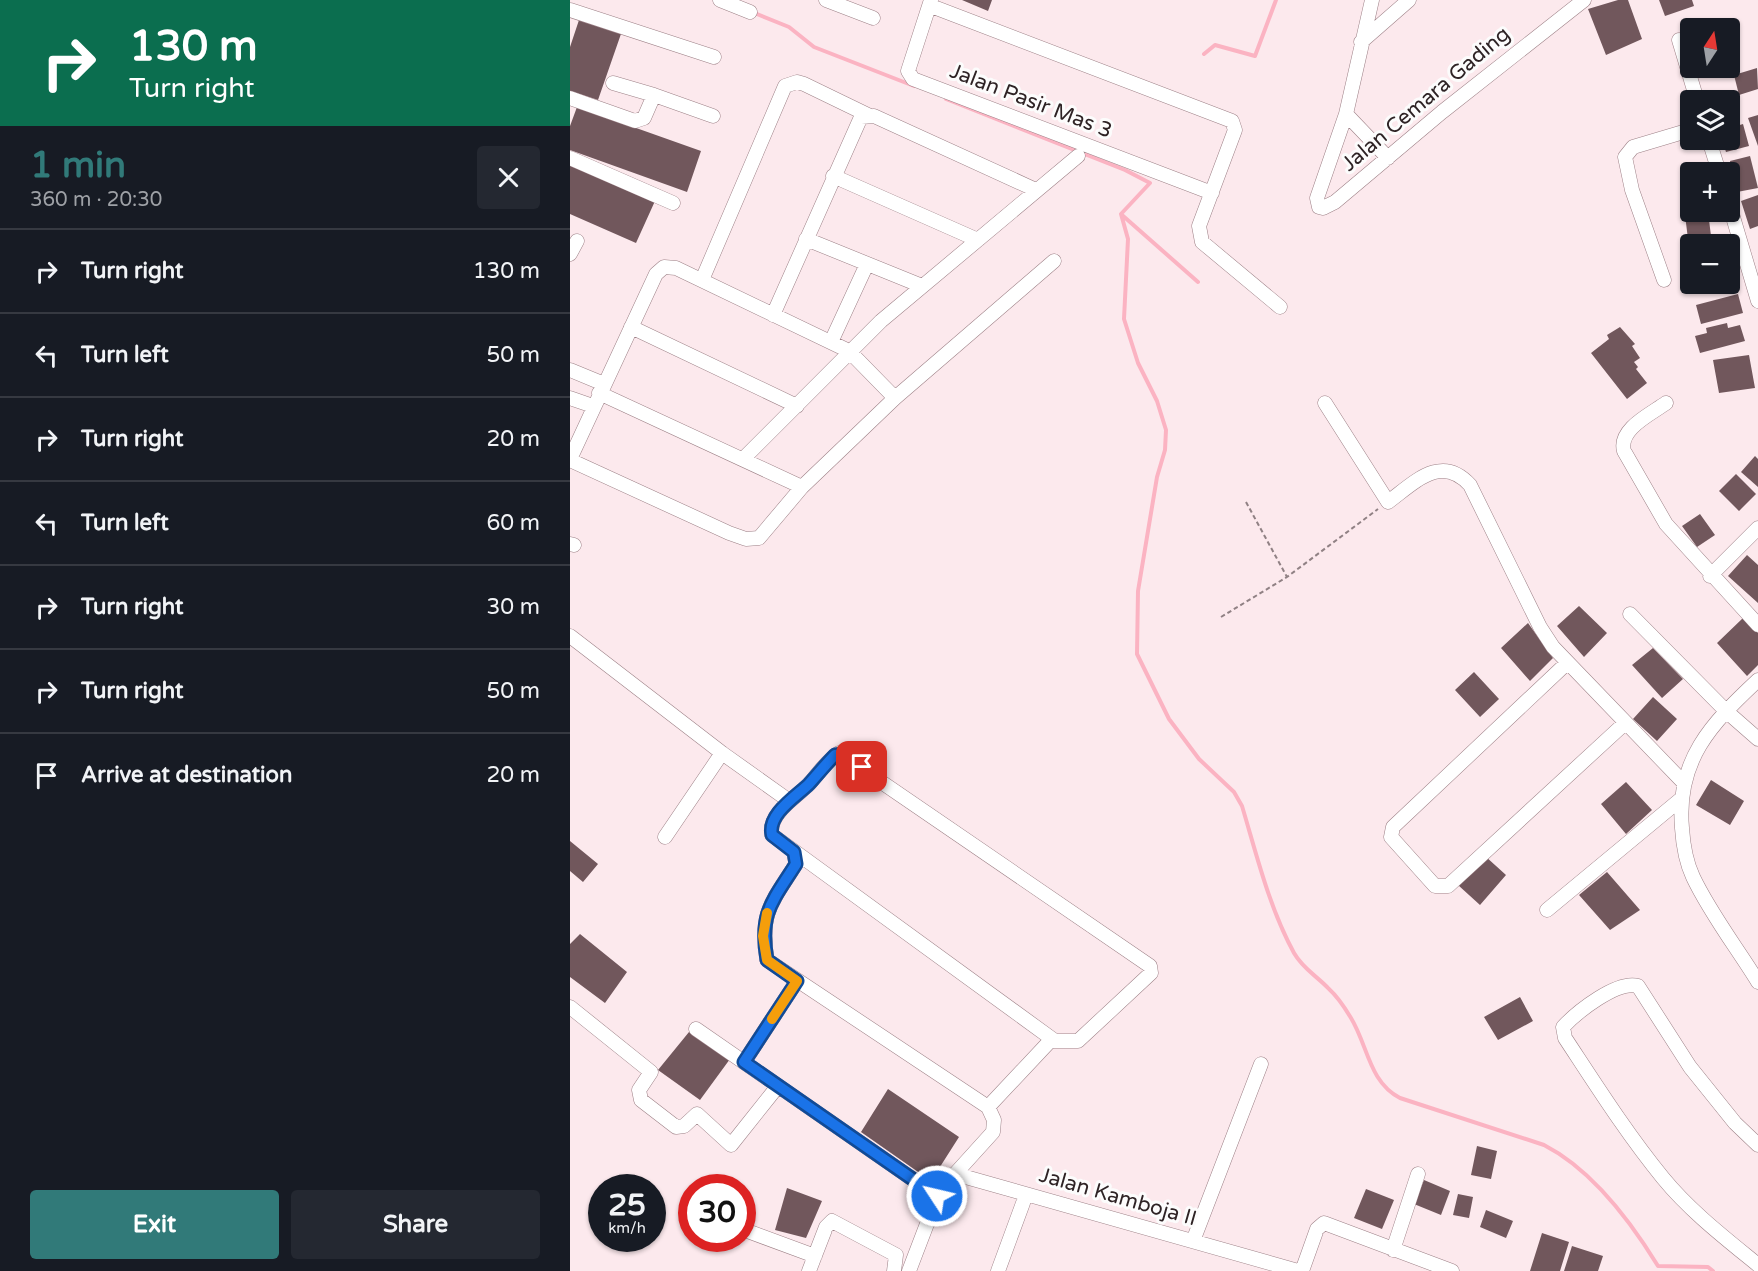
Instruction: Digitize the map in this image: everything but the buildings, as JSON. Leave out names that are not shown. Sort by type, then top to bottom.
[{"type":"street","points":[[720,0],[750,12]]},
{"type":"street","points":[[826,0],[873,18]]},
{"type":"street","points":[[1372,0],[1346,114],[1388,158]]},
{"type":"street","points":[[1361,42],[1409,0]]},
{"type":"street","name":"Jalan Cemara Gading","points":[[1346,114],[1317,198],[1319,207],[1323,208],[1335,202],[1580,1]]},
{"type":"street","points":[[931,3],[1230,119],[1235,130],[1199,226],[1202,242],[1280,306]]},
{"type":"street","name":"Jalan Pasir Mas 3","points":[[931,3],[908,71],[913,79],[1212,193]]},
{"type":"street","points":[[570,10],[714,57]]},
{"type":"street","points":[[1679,40],[1694,90]]},
{"type":"street","points":[[702,280],[785,86],[797,82],[1036,190]]},
{"type":"street","points":[[613,83],[713,116]]},
{"type":"street","points":[[570,98],[638,121],[646,116],[654,96]]},
{"type":"street","points":[[773,315],[857,121],[868,115]]},
{"type":"street","points":[[1664,280],[1632,190],[1625,157],[1633,147],[1680,133]]},
{"type":"street","points":[[744,458],[849,351],[922,286],[1078,156]]},
{"type":"street","points":[[570,158],[674,203]]},
{"type":"street","points":[[833,176],[978,240]]},
{"type":"street","points":[[1734,222],[1758,301]]},
{"type":"street","points":[[807,239],[922,286]]},
{"type":"street","points":[[570,254],[577,241]]},
{"type":"street","points":[[895,398],[849,351],[669,266],[659,269],[570,459],[746,540],[759,538],[802,487],[895,398],[1054,261]]},
{"type":"street","points":[[831,342],[867,264]]},
{"type":"street","points":[[631,327],[797,406]]},
{"type":"street","points":[[570,370],[602,389],[802,487]]},
{"type":"street","points":[[570,398],[593,406]]},
{"type":"street","points":[[1325,403],[1388,502],[1422,477],[1437,470],[1452,471],[1462,475],[1470,485],[1494,531],[1540,627],[1566,663],[1683,783]]},
{"type":"street","points":[[1666,403],[1628,432],[1622,445],[1661,518],[1710,576],[1758,625]]},
{"type":"street","points":[[1710,576],[1758,528]]},
{"type":"street","points":[[1630,614],[1726,711],[1758,739]]},
{"type":"street","points":[[570,636],[722,753],[788,800]]},
{"type":"street","points":[[1566,663],[1393,827],[1391,837],[1435,886],[1448,886],[1624,724]]},
{"type":"street","points":[[1758,681],[1726,711],[1691,761],[1683,783],[1681,799],[1683,843],[1692,875],[1758,982]]},
{"type":"street","points":[[665,837],[722,753]]},
{"type":"street","points":[[988,1107],[1050,1041],[1055,1041],[1078,1041],[1151,973],[1150,966],[843,754],[835,755],[805,788],[788,800],[771,830],[775,839],[1055,1041]]},
{"type":"street","points":[[1547,910],[1681,799]]},
{"type":"street","points":[[794,852],[796,864],[768,906],[763,936],[767,960],[988,1107],[994,1120],[993,1132],[955,1174],[947,1176],[937,1196],[909,1271]]},
{"type":"street","points":[[744,1062],[797,981]]},
{"type":"street","points":[[1758,1145],[1735,1123],[1689,1067],[1638,986],[1630,984],[1615,988],[1569,1021],[1562,1032],[1614,1113],[1664,1179],[1701,1218],[1758,1265]]},
{"type":"street","points":[[570,1006],[651,1072],[639,1090],[641,1100],[676,1127],[684,1126],[697,1114],[731,1145],[778,1086]]},
{"type":"street","points":[[696,1029],[937,1196]]},
{"type":"street","points":[[1193,1241],[1262,1065]]},
{"type":"street","name":"Jalan Kamboja II","points":[[955,1174],[1300,1271],[1317,1229],[1324,1223],[1452,1271]]},
{"type":"street","points":[[1393,1250],[1418,1174]]},
{"type":"street","points":[[1002,1270],[1023,1203]]},
{"type":"street","points":[[809,1271],[828,1224],[837,1222],[897,1255],[894,1271]]},
{"type":"street","points":[[756,1234],[815,1256]]},
{"type":"path","points":[[1246,502],[1287,577]]},
{"type":"path","points":[[1221,617],[1287,577],[1388,502]]},
{"type":"waterway","points":[[1204,54],[1215,45],[1255,56],[1276,0]]},
{"type":"waterway","points":[[752,12],[789,27],[814,47],[914,86]]},
{"type":"waterway","points":[[946,99],[1125,170],[1150,183],[1121,214],[1128,239],[1124,319],[1138,363],[1157,401],[1166,430],[1165,450],[1157,477],[1138,591],[1137,654],[1169,719],[1199,759],[1234,792],[1242,806],[1277,918],[1294,953],[1344,1007],[1357,1029],[1375,1073],[1390,1091],[1400,1098],[1544,1145],[1561,1155],[1594,1182],[1635,1232],[1658,1266],[1708,1267],[1713,1271]]},
{"type":"waterway","points":[[1122,215],[1198,282]]},
{"type":"slow traffic","points":[[767,913],[763,936],[767,960],[797,981],[772,1019]]},
{"type":"route","points":[[862,767],[843,754],[835,755],[805,788],[788,800],[772,824],[772,835],[794,852],[796,864],[768,906],[763,936],[767,960],[797,981],[744,1062],[937,1196]]}]
